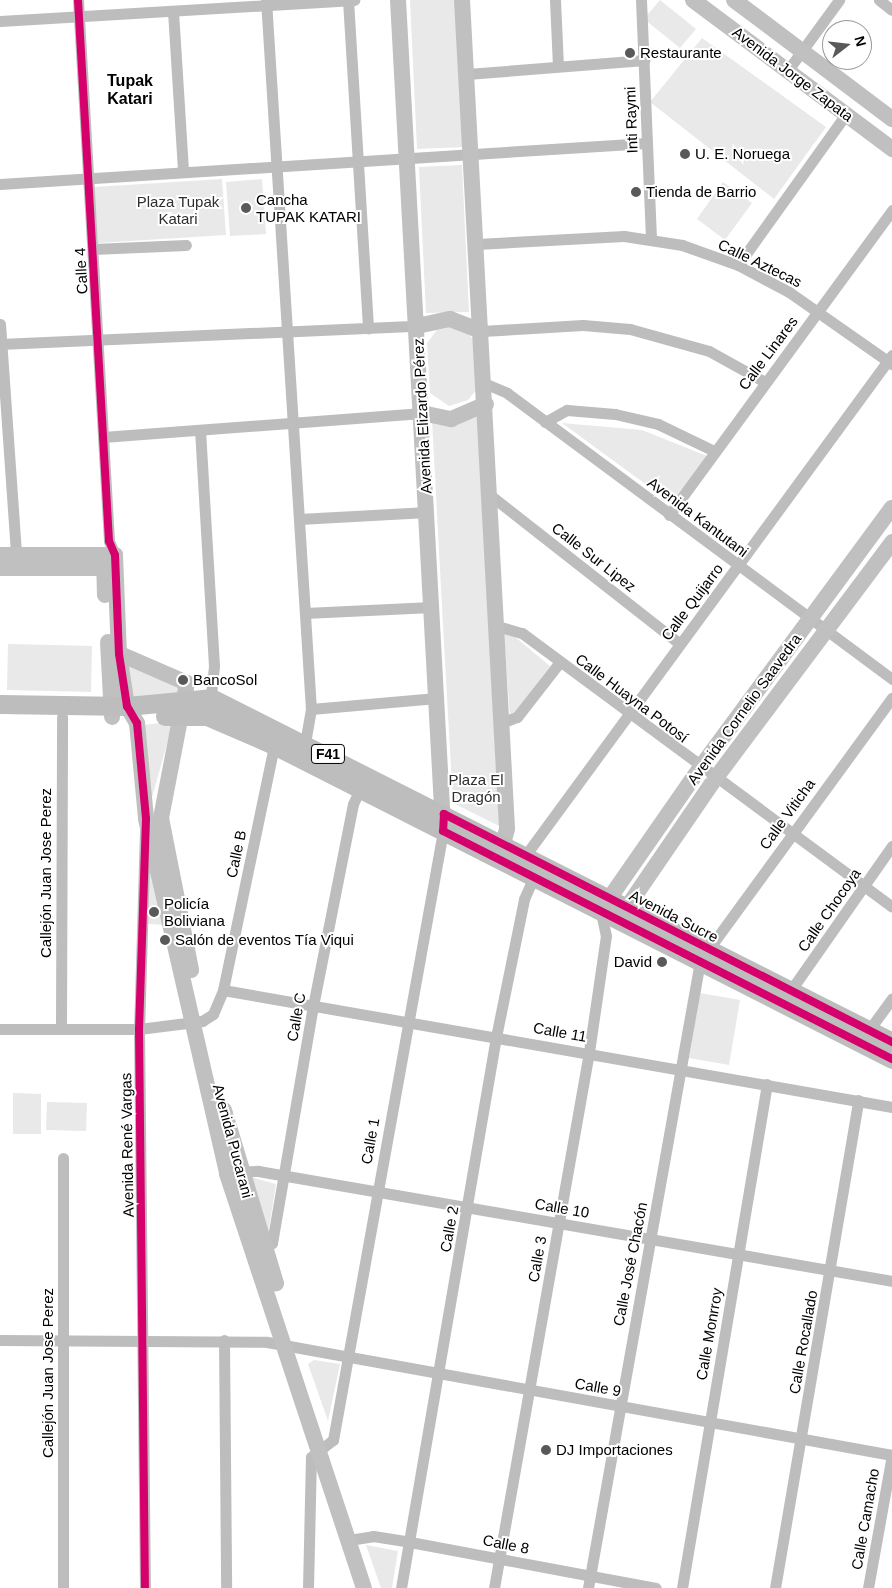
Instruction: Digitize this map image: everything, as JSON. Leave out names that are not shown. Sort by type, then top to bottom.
[{"type":"main road","points":[[0,704],[121,711]]},
{"type":"main road","points":[[0,717],[62,717],[121,711],[209,707]]},
{"type":"main road","name":"Avenida Sucre","points":[[209,707],[305,742],[443,822],[706,956],[892,1059]]},
{"type":"main road","name":"F41","points":[[209,707],[274,744]]},
{"type":"main road","name":"Avenida Sucre","points":[[274,744],[360,789],[443,822]]},
{"type":"main road","name":"Avenida Sucre","points":[[521,862],[534,877],[613,909]]},
{"type":"main road","name":"Avenida Sucre","points":[[706,956],[791,990],[892,1042]]},
{"type":"street","name":"Calle 4","points":[[78,0],[109,557]]},
{"type":"street","points":[[348,0],[368,328]]},
{"type":"street","points":[[0,21],[173,11],[266,3],[354,0]]},
{"type":"street","name":"Avenida Elizardo Pérez","points":[[398,0],[443,822]]},
{"type":"street","points":[[462,0],[486,404],[507,828],[501,852]]},
{"type":"street","points":[[555,0],[558,66]]},
{"type":"street","name":"Inti Raymi","points":[[642,0],[651,240]]},
{"type":"street","name":"Avenida Jorge Zapata","points":[[693,0],[892,149]]},
{"type":"street","name":"Avenida Jorge Zapata","points":[[734,0],[892,119]]},
{"type":"street","points":[[788,70],[839,0]]},
{"type":"street","points":[[879,0],[892,10]]},
{"type":"street","points":[[266,3],[311,708],[305,742]]},
{"type":"street","points":[[173,11],[183,172]]},
{"type":"street","points":[[467,74],[644,60]]},
{"type":"street","points":[[738,265],[846,114]]},
{"type":"street","points":[[0,184],[647,143]]},
{"type":"street","name":"Calle Linares","points":[[669,515],[892,210]]},
{"type":"street","name":"Calle Aztecas","points":[[477,244],[569,237],[651,240],[738,265],[818,311],[890,360]]},
{"type":"street","points":[[93,248],[186,245]]},
{"type":"street","points":[[1,344],[417,326],[450,319],[482,331],[583,325],[630,329],[709,351],[765,382]]},
{"type":"street","points":[[0,324],[8,555],[109,557]]},
{"type":"street","name":"Calle Quijarro","points":[[521,862],[679,643],[890,360]]},
{"type":"street","name":"Avenida Kantutani","points":[[484,383],[545,422],[892,679]]},
{"type":"street","points":[[102,437],[422,414],[451,419],[486,404]]},
{"type":"street","points":[[545,422],[567,410],[615,414],[658,424],[714,451]]},
{"type":"street","points":[[200,430],[214,666],[209,707]]},
{"type":"street","name":"Calle Sur Lipez","points":[[490,495],[679,643]]},
{"type":"street","name":"Avenida Cornelio Saavedra","points":[[613,909],[700,768],[892,508]]},
{"type":"street","points":[[299,520],[427,512]]},
{"type":"street","name":"Avenida Cornelio Saavedra","points":[[613,909],[715,779],[892,542]]},
{"type":"street","points":[[0,568],[109,557]]},
{"type":"street","name":"Avenida René Vargas","points":[[109,557],[114,651],[121,711],[153,819],[140,1029],[146,1588]]},
{"type":"street","points":[[305,613],[432,607]]},
{"type":"street","name":"Calle Huayna Potosí","points":[[496,626],[522,633],[789,835],[892,907]]},
{"type":"street","points":[[114,651],[187,683],[209,707]]},
{"type":"street","points":[[501,723],[517,717],[560,663]]},
{"type":"street","name":"Avenida Pucarani","points":[[187,683],[185,709],[163,792],[153,819],[197,1021],[233,1173],[292,1347],[353,1539],[372,1588]]},
{"type":"street","points":[[311,708],[437,698]]},
{"type":"street","name":"Calle Viticha","points":[[706,956],[789,835],[892,698]]},
{"type":"street","name":"Callejón Juan Jose Perez","points":[[61,1029],[62,717]]},
{"type":"street","name":"Calle B","points":[[197,1021],[213,1014],[223,990],[274,744]]},
{"type":"street","name":"Calle C","points":[[264,1248],[272,1243],[314,1006],[353,804],[360,789]]},
{"type":"street","name":"Calle 1","points":[[308,1588],[309,1472],[311,1457],[324,1448],[346,1357],[443,822]]},
{"type":"street","name":"Calle Chocoya","points":[[791,990],[892,846]]},
{"type":"street","name":"Calle 2","points":[[401,1588],[496,1036],[524,899],[534,877]]},
{"type":"street","points":[[606,936],[613,909]]},
{"type":"street","name":"Calle 3","points":[[494,1588],[589,1052],[606,936],[613,909]]},
{"type":"street","name":"Calle José Chacón","points":[[588,1588],[618,1406],[680,1068],[706,956]]},
{"type":"street","name":"Calle 11","points":[[223,990],[589,1052],[892,1107]]},
{"type":"street","points":[[869,1030],[892,998]]},
{"type":"street","points":[[0,1029],[140,1029],[197,1021]]},
{"type":"street","name":"Calle Monrroy","points":[[682,1588],[767,1084]]},
{"type":"street","name":"Calle Rocallado","points":[[775,1588],[831,1269],[858,1100]]},
{"type":"street","name":"Callejón Juan Jose Perez","points":[[63,1158],[63,1588]]},
{"type":"street","name":"Avenida Pucarani","points":[[233,1173],[264,1248],[292,1347]]},
{"type":"street","name":"Calle 10","points":[[233,1173],[284,1175],[892,1281]]},
{"type":"street","name":"Calle 9","points":[[0,1340],[224,1340],[292,1347],[439,1375],[892,1455]]},
{"type":"street","points":[[224,1340],[226,1588]]},
{"type":"street","name":"Calle Camacho","points":[[868,1588],[892,1455]]},
{"type":"street","name":"Avenida Pucarani","points":[[353,1539],[364,1588]]},
{"type":"street","name":"Calle 8","points":[[353,1539],[410,1542],[656,1588]]},
{"type":"green space","points":[[410,0],[455,0],[464,147],[417,149]]},
{"type":"green space","points":[[660,0],[696,29],[680,48],[644,19]]},
{"type":"green space","points":[[702,38],[826,127],[774,199],[650,102]]},
{"type":"green space","points":[[462,165],[469,312],[426,313],[419,167]]},
{"type":"green space","name":"Plaza Tupak Katari","points":[[222,179],[226,235],[98,243],[94,187]]},
{"type":"green space","name":"Cancha TUPAK KATARI","points":[[262,179],[266,234],[230,236],[226,182]]},
{"type":"green space","points":[[723,182],[752,203],[725,240],[697,219]]},
{"type":"green space","points":[[451,327],[467,331],[474,341],[476,390],[468,400],[449,406],[430,393],[427,343],[437,330]]},
{"type":"green space","name":"Plaza El Dragón","points":[[478,417],[499,826],[453,803],[432,420],[452,425]]},
{"type":"green space","points":[[562,423],[642,430],[707,456],[674,505]]},
{"type":"green space","points":[[508,631],[550,666],[510,719],[504,633]]},
{"type":"green space","points":[[8,644],[92,646],[91,692],[7,690]]},
{"type":"green space","points":[[128,663],[179,685],[180,694],[133,698]]},
{"type":"green space","points":[[169,722],[172,725],[150,805],[144,725]]},
{"type":"green space","points":[[149,847],[166,925],[147,924]]},
{"type":"green space","points":[[700,993],[740,1000],[729,1065],[689,1058]]},
{"type":"green space","points":[[13,1093],[41,1094],[41,1134],[13,1134]]},
{"type":"green space","points":[[47,1102],[87,1103],[86,1131],[46,1130]]},
{"type":"green space","points":[[250,1177],[276,1184],[268,1234]]},
{"type":"green space","points":[[314,1360],[340,1364],[328,1421],[308,1364]]},
{"type":"green space","points":[[366,1545],[398,1551],[392,1588],[381,1588]]},
{"type":"cycle path","points":[[78,0],[109,541],[115,555],[119,654],[127,706],[137,723],[146,819],[139,1029],[145,1588]]},
{"type":"cycle path","points":[[892,1042],[444,814],[443,831],[892,1059]]},
{"type":"place","name":"Restaurante","points":[[630,53]]},
{"type":"place","name":"U. E. Noruega","points":[[685,154]]},
{"type":"place","name":"Tienda de Barrio","points":[[636,192]]},
{"type":"place","name":"Cancha TUPAK KATARI","points":[[246,208]]},
{"type":"place","name":"BancoSol","points":[[183,680]]},
{"type":"place","name":"Policía Boliviana","points":[[154,912]]},
{"type":"place","name":"Salón de eventos Tía Viqui","points":[[165,940]]},
{"type":"place","name":"David","points":[[662,962]]},
{"type":"place","name":"DJ Importaciones","points":[[546,1450]]},
{"type":"district","name":"Tupak Katari","points":[[130,90]]}]
